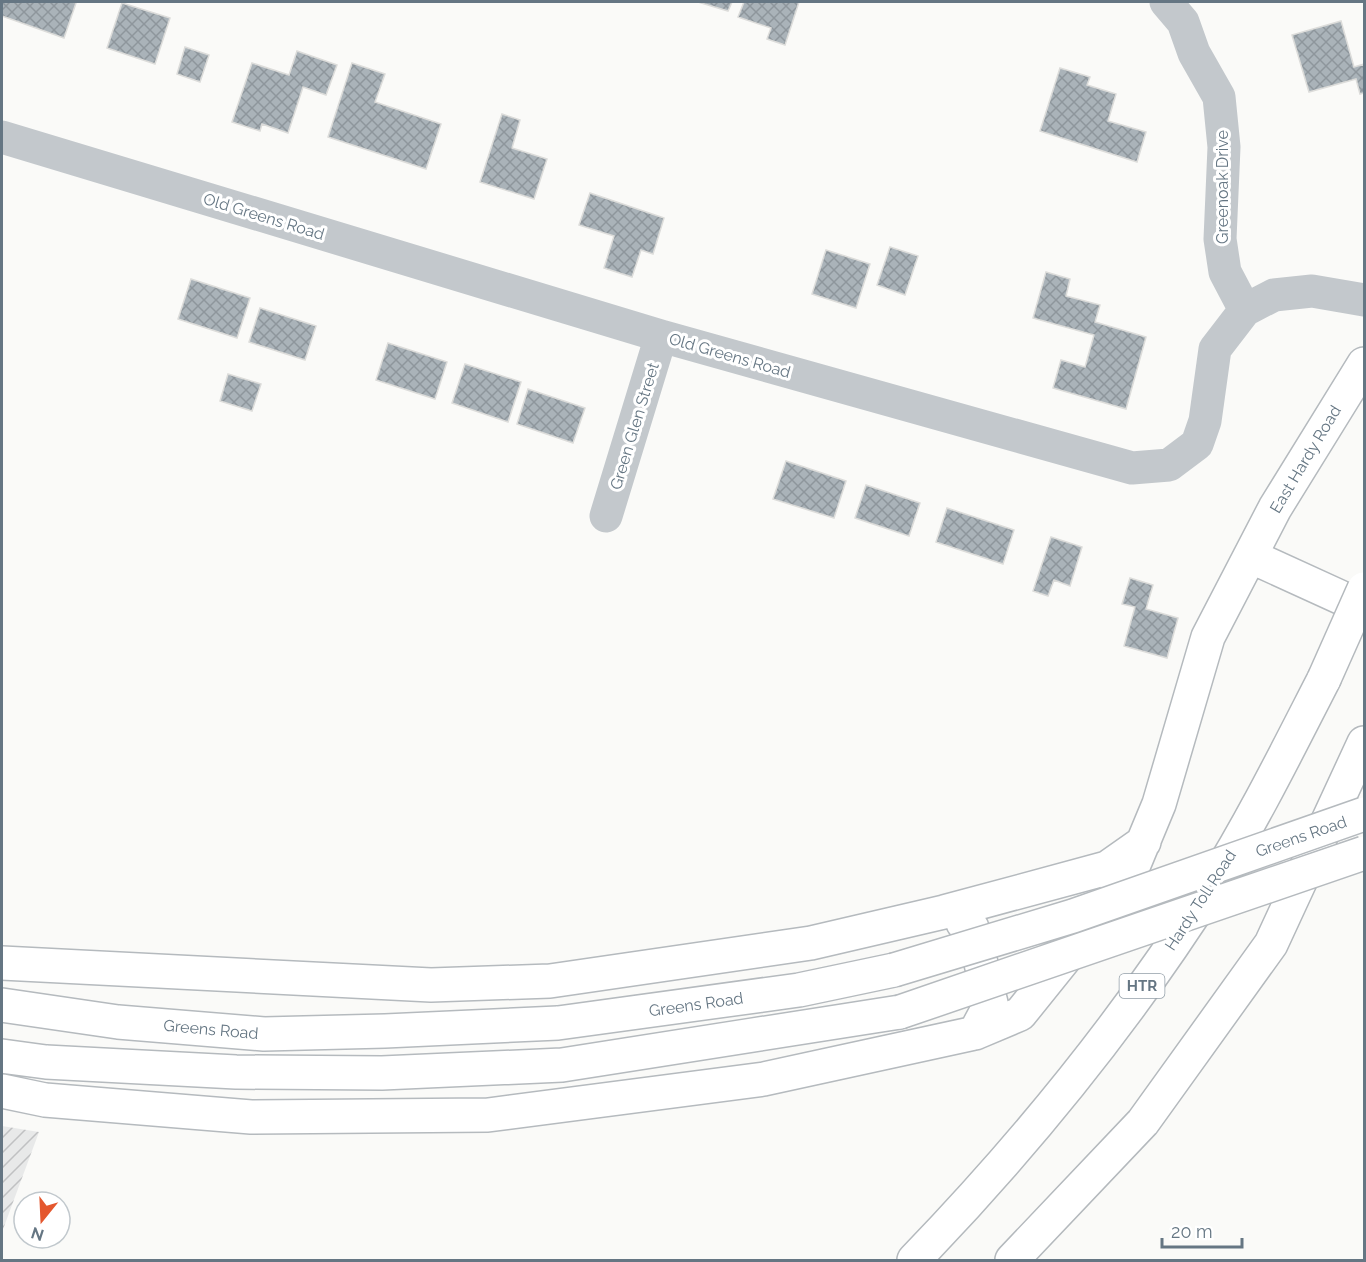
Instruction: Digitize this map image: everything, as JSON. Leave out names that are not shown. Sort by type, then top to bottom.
[{"type":"main road","name":"East Hardy Road","points":[[2,1091],[45,1100],[251,1117],[488,1115],[765,1079],[975,1033],[1020,1014],[1127,881],[1159,804],[1208,637],[1275,508],[1365,364]]},
{"type":"main road","points":[[1250,556],[1365,608]]},
{"type":"main road","name":"Hardy Toll Road","points":[[914,1260],[968,1205],[1040,1120],[1155,967],[1210,888],[1257,810],[1324,679],[1365,589]]},
{"type":"main road","points":[[1012,1260],[1143,1122],[1271,944],[1365,743]]},
{"type":"main road","name":"Greens Road","points":[[2,1005],[118,1022],[264,1034],[558,1023],[799,990],[894,970],[1072,916],[1365,814]]},
{"type":"main road","points":[[2,963],[431,985],[550,981],[812,943],[944,912],[1107,868],[1143,842]]},
{"type":"main road","points":[[2,1056],[46,1062],[236,1072],[382,1073],[562,1065],[900,1012],[1365,854]]},
{"type":"main road","points":[[944,912],[972,928],[991,1003],[975,1033]]},
{"type":"street","name":"Greenoak Drive","points":[[1166,2],[1183,22],[1194,53],[1219,97],[1224,147],[1220,239],[1225,272],[1245,310]]},
{"type":"street","name":"Old Greens Road","points":[[2,137],[661,336],[1132,468],[1169,465],[1197,444],[1205,421],[1215,349],[1245,310],[1274,294],[1312,291],[1365,300]]},
{"type":"street","name":"Green Glen Street","points":[[606,516],[661,336]]},
{"type":"shaded area","points":[[2,1126],[39,1132],[18,1190],[12,1190],[12,1205],[2,1232]]},
{"type":"building","points":[[2,2],[76,3],[64,38],[2,16]]},
{"type":"building","points":[[698,2],[732,2],[728,11]]},
{"type":"building","points":[[744,2],[799,2],[785,45],[767,39],[771,28],[738,17]]},
{"type":"building","points":[[122,3],[170,18],[155,64],[107,48]]},
{"type":"building","points":[[1341,21],[1354,67],[1364,64],[1364,93],[1360,94],[1356,79],[1309,92],[1292,35]]},
{"type":"building","points":[[185,47],[209,55],[200,82],[177,74]]},
{"type":"building","points":[[297,51],[337,65],[326,95],[303,87],[288,133],[262,124],[260,131],[232,122],[252,63],[289,75]]},
{"type":"building","points":[[352,63],[385,74],[375,102],[441,124],[426,169],[328,137]]},
{"type":"building","points":[[1060,68],[1090,77],[1087,85],[1116,94],[1108,121],[1146,132],[1137,162],[1040,131]]},
{"type":"building","points":[[502,114],[520,120],[512,148],[547,159],[534,199],[480,182]]},
{"type":"building","points":[[590,193],[664,218],[653,254],[641,250],[632,277],[604,268],[614,236],[579,225]]},
{"type":"building","points":[[890,247],[918,256],[905,295],[877,285]]},
{"type":"building","points":[[826,250],[870,264],[856,308],[812,294]]},
{"type":"building","points":[[1046,272],[1070,279],[1066,296],[1100,305],[1095,322],[1146,337],[1126,409],[1053,388],[1061,360],[1085,367],[1094,335],[1033,318]]},
{"type":"building","points":[[191,279],[250,298],[237,338],[178,319]]},
{"type":"building","points":[[260,308],[316,326],[305,360],[249,342]]},
{"type":"building","points":[[388,343],[447,362],[435,399],[376,380]]},
{"type":"building","points":[[465,364],[521,382],[508,422],[452,403]]},
{"type":"building","points":[[228,374],[261,384],[252,411],[220,401]]},
{"type":"building","points":[[528,389],[585,408],[573,443],[517,424]]},
{"type":"building","points":[[786,461],[846,481],[834,518],[773,499]]},
{"type":"building","points":[[866,485],[920,503],[909,536],[855,518]]},
{"type":"building","points":[[947,508],[1014,530],[1003,564],[936,542]]},
{"type":"building","points":[[1051,537],[1082,547],[1070,586],[1054,580],[1048,596],[1033,591]]},
{"type":"building","points":[[1130,578],[1153,585],[1146,609],[1178,618],[1167,658],[1124,646],[1135,607],[1122,604]]}]
